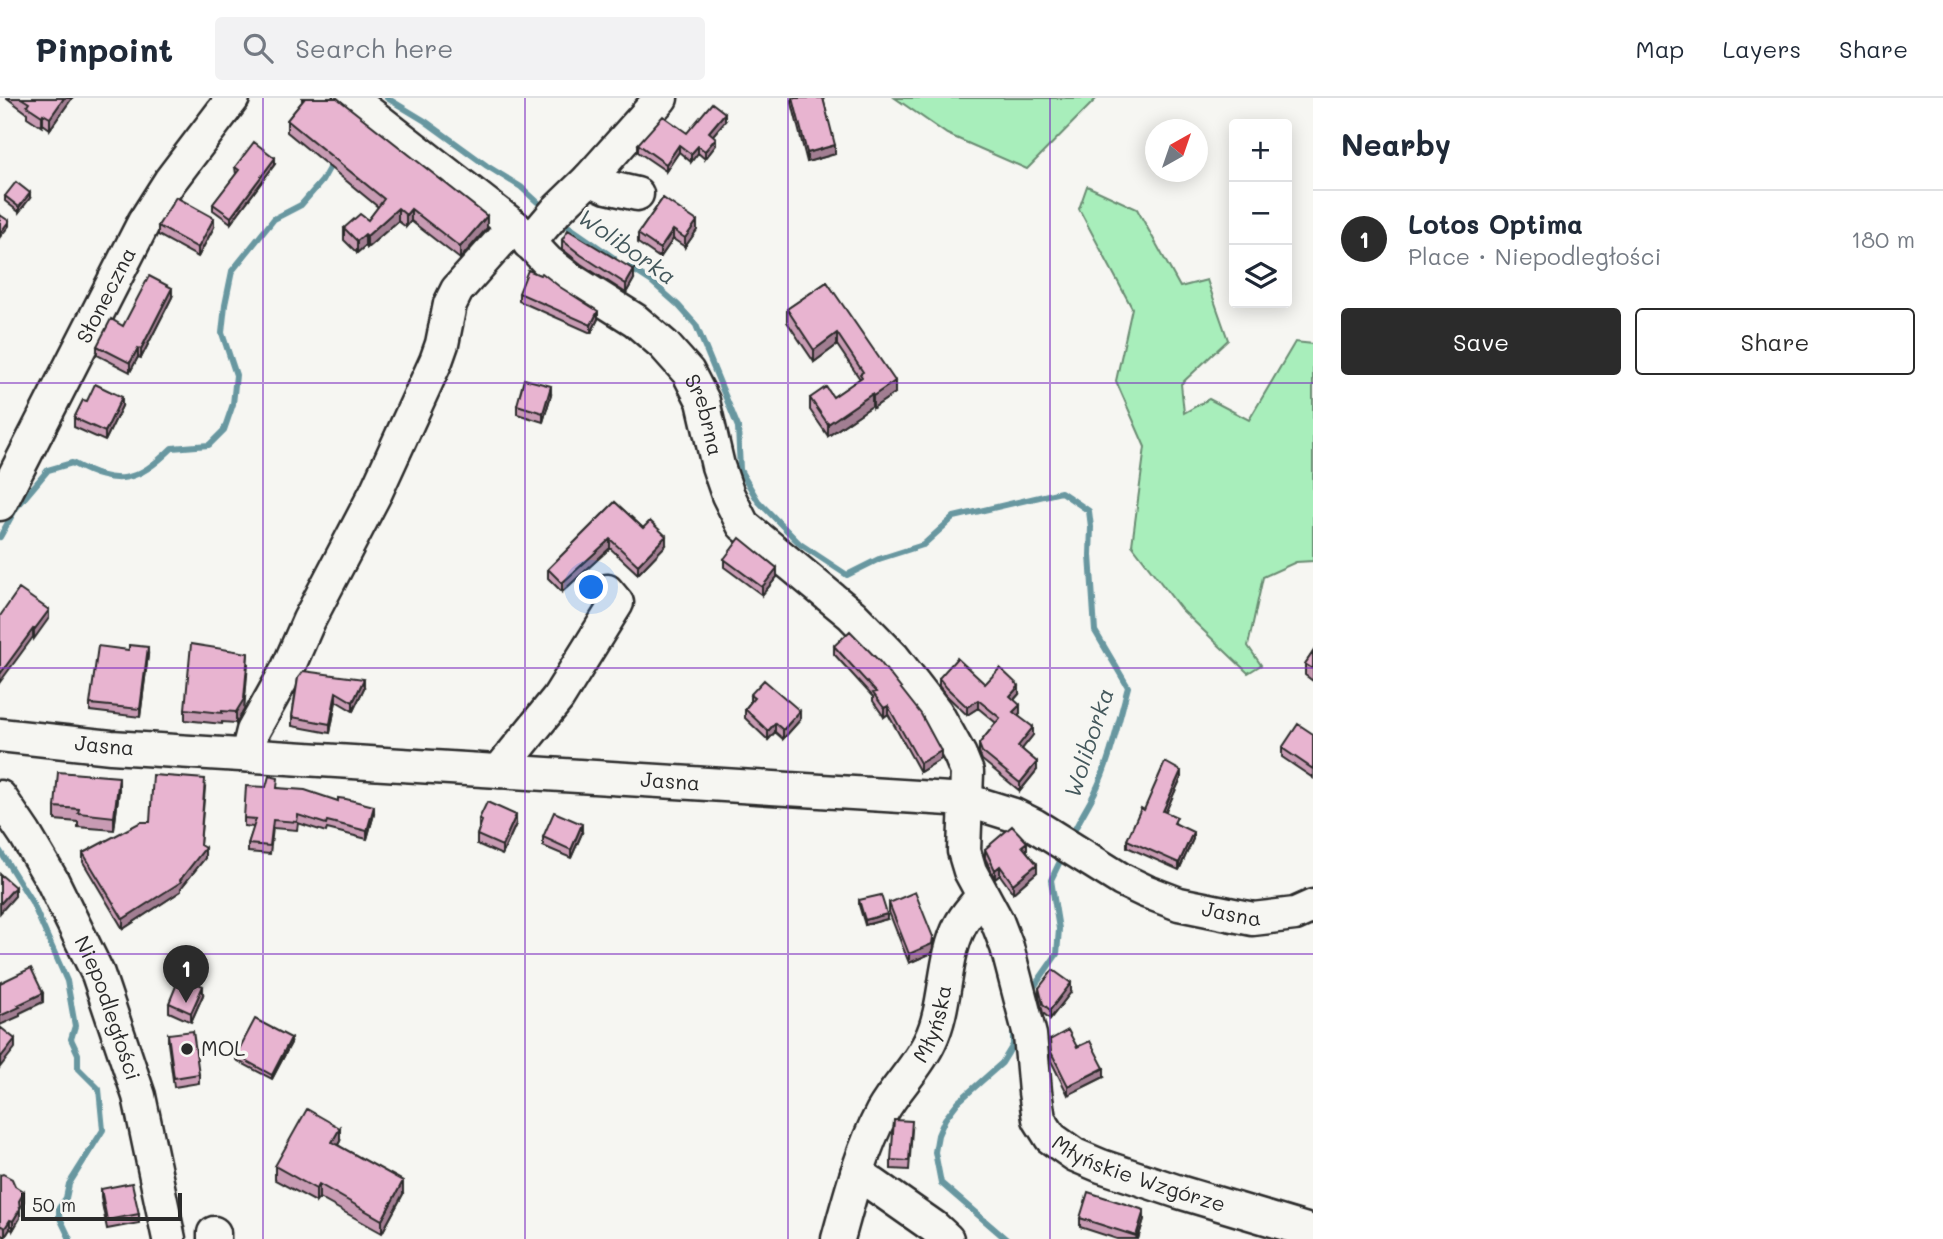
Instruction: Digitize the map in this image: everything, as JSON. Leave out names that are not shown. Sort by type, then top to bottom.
[{"type":"street","name":"Słoneczna","points":[[0,504],[144,222],[170,181],[233,98]]},
{"type":"street","name":"Srebrna","points":[[350,98],[366,113],[536,226],[547,261],[570,279],[635,320],[664,345],[688,372],[703,401],[718,466],[728,495],[743,524],[852,615],[894,658],[936,712],[960,755],[967,772],[966,800]]},
{"type":"street","points":[[247,755],[253,731],[288,668],[309,620],[376,492],[436,361],[450,304],[457,290],[589,179],[661,98]]},
{"type":"street","points":[[589,179],[607,187],[637,194]]},
{"type":"street","points":[[499,771],[558,698],[617,603],[607,591]]},
{"type":"street","name":"Jasna","points":[[0,735],[111,747],[966,800],[1013,815],[1122,880],[1179,904],[1253,919],[1295,914],[1313,906]]},
{"type":"street","name":"Niepodległości","points":[[0,797],[52,880],[98,974],[139,1096],[169,1239]]},
{"type":"street","points":[[966,800],[964,851],[982,896]]},
{"type":"street","name":"Młyńskie Wzgórze","points":[[982,896],[997,921],[1018,986],[1030,1035],[1039,1119],[1051,1138],[1075,1155],[1113,1170],[1313,1232]]},
{"type":"street","name":"Młyńska","points":[[838,1239],[867,1143],[891,1096],[932,1039],[954,941],[960,925],[982,896]]},
{"type":"street","points":[[857,1173],[947,1239]]},
{"type":"green space","points":[[895,98],[1097,98],[1027,169],[947,134]]},
{"type":"green space","points":[[1087,186],[1137,209],[1180,287],[1207,280],[1228,340],[1181,384],[1184,413],[1209,399],[1249,420],[1295,342],[1313,344],[1313,561],[1296,562],[1263,577],[1248,646],[1261,665],[1248,673],[1181,609],[1132,545],[1145,447],[1116,381],[1132,308],[1079,209]]},
{"type":"building","points":[[21,98],[64,98],[50,118],[27,106],[29,103]]},
{"type":"building","points":[[305,98],[337,98],[487,216],[460,247],[411,209],[406,215],[398,208],[367,236],[365,234],[357,241],[344,228],[360,214],[368,220],[384,199],[287,120]]},
{"type":"building","points":[[793,98],[823,98],[835,145],[807,153]]},
{"type":"building","points":[[712,103],[725,113],[709,132],[716,138],[705,151],[698,146],[691,154],[679,145],[666,164],[638,144],[663,116],[687,133]]},
{"type":"building","points":[[254,142],[275,158],[231,217],[213,204],[239,170],[235,167]]},
{"type":"building","points":[[16,182],[30,193],[19,207],[5,196]]},
{"type":"building","points":[[176,197],[214,218],[198,248],[158,226]]},
{"type":"building","points":[[663,198],[697,221],[685,238],[673,230],[660,249],[638,234]]},
{"type":"building","points":[[0,215],[9,221],[0,233]]},
{"type":"building","points":[[568,230],[634,270],[626,284],[562,240]]},
{"type":"building","points":[[528,270],[540,275],[542,273],[598,311],[591,325],[519,293]]},
{"type":"building","points":[[149,276],[172,288],[141,349],[138,348],[130,363],[97,346],[111,319],[123,326]]},
{"type":"building","points":[[827,282],[895,381],[828,424],[810,398],[826,387],[833,397],[862,377],[860,374],[863,372],[837,333],[814,350],[787,309]]},
{"type":"building","points":[[524,379],[551,386],[543,413],[517,405]]},
{"type":"building","points":[[95,384],[122,397],[105,432],[74,418],[83,400],[87,401]]},
{"type":"building","points":[[615,502],[643,528],[650,521],[666,536],[638,565],[610,539],[562,583],[548,569]]},
{"type":"building","points":[[740,538],[777,568],[762,587],[724,559]]},
{"type":"building","points":[[19,589],[49,610],[0,674],[0,616]]},
{"type":"building","points":[[850,631],[880,662],[921,714],[941,751],[920,763],[888,706],[884,708],[873,693],[876,692],[834,646]]},
{"type":"building","points":[[191,644],[248,653],[244,699],[236,712],[185,709]]},
{"type":"building","points":[[129,645],[148,647],[140,709],[90,704],[98,646],[129,650]]},
{"type":"building","points":[[1313,652],[1313,669],[1305,664]]},
{"type":"building","points":[[957,658],[985,684],[1000,668],[1019,686],[1010,696],[1020,705],[1013,712],[1033,727],[1018,746],[1037,762],[1020,783],[982,752],[979,744],[1000,718],[978,700],[967,707],[939,678]]},
{"type":"building","points":[[303,671],[364,679],[353,702],[336,692],[330,724],[292,717],[298,678]]},
{"type":"building","points":[[764,680],[800,711],[783,730],[775,723],[768,731],[745,709],[754,698],[750,695]]},
{"type":"building","points":[[1298,724],[1313,734],[1313,769],[1282,748]]},
{"type":"building","points":[[1165,762],[1181,771],[1163,811],[1177,817],[1174,823],[1193,832],[1179,863],[1127,840],[1141,808],[1144,810]]},
{"type":"building","points":[[58,772],[119,777],[114,817],[55,807]]},
{"type":"building","points":[[153,775],[205,779],[200,845],[205,848],[181,882],[123,919],[83,853],[141,822],[150,822]]},
{"type":"building","points":[[269,776],[278,778],[277,788],[305,790],[338,801],[338,798],[346,799],[374,806],[367,831],[327,821],[326,824],[298,815],[297,822],[273,820],[270,846],[248,844],[256,819],[244,818],[246,786],[266,787]]},
{"type":"building","points":[[487,802],[516,815],[502,846],[477,835],[482,821],[479,819]]},
{"type":"building","points":[[554,812],[582,824],[571,850],[543,837]]},
{"type":"building","points":[[1012,826],[1027,842],[1022,846],[1037,864],[1013,884],[1000,866],[995,870],[985,849]]},
{"type":"building","points":[[0,874],[15,887],[0,904]]},
{"type":"building","points":[[915,892],[933,937],[932,944],[909,954],[889,903]]},
{"type":"building","points":[[881,895],[887,914],[865,920],[859,900]]},
{"type":"building","points":[[31,968],[43,993],[0,1016],[0,983]]},
{"type":"building","points":[[1053,970],[1071,983],[1050,1010],[1043,1004],[1039,988]]},
{"type":"building","points":[[180,976],[203,986],[191,1013],[169,1003]]},
{"type":"building","points":[[255,1019],[291,1038],[272,1075],[236,1055]]},
{"type":"building","points":[[0,1027],[15,1039],[0,1058]]},
{"type":"building","points":[[1068,1030],[1077,1047],[1090,1041],[1104,1068],[1068,1086],[1051,1052],[1050,1040]]},
{"type":"building","points":[[193,1031],[199,1074],[174,1078],[168,1034]]},
{"type":"building","points":[[307,1109],[340,1128],[332,1142],[403,1181],[382,1220],[319,1184],[316,1189],[275,1166]]},
{"type":"building","points":[[894,1120],[912,1121],[909,1161],[891,1160]]},
{"type":"building","points":[[3,1174],[24,1192],[19,1201],[20,1209],[5,1228],[0,1225],[0,1175]]},
{"type":"building","points":[[132,1183],[139,1214],[107,1220],[101,1189]]},
{"type":"building","points":[[1088,1192],[1144,1210],[1136,1236],[1080,1218]]},
{"type":"waterway","name":"Woliborka","points":[[387,98],[521,187],[545,209]]},
{"type":"waterway","points":[[0,537],[16,508],[48,470],[72,463],[102,476],[125,478],[148,468],[172,448],[209,445],[224,430],[233,404],[236,375],[222,333],[232,271],[274,219],[301,205],[322,181],[333,161]]},
{"type":"waterway","name":"Woliborka","points":[[559,220],[614,258]]},
{"type":"waterway","name":"Woliborka","points":[[629,267],[652,282],[696,325],[738,427],[740,470],[758,501],[800,544],[847,575],[879,559],[923,545],[954,517],[1061,492],[1089,511],[1095,631],[1128,687],[1105,767],[1072,836]]},
{"type":"waterway","points":[[0,851],[32,902],[67,981],[75,1026],[71,1039],[78,1054],[78,1068],[99,1089],[103,1130],[69,1184],[66,1198],[59,1208],[59,1216],[70,1239]]},
{"type":"waterway","name":"Woliborka","points":[[1031,991],[1057,954],[1059,929],[1051,880],[1064,853]]},
{"type":"waterway","name":"Woliborka","points":[[1006,1239],[941,1183],[935,1152],[945,1119],[958,1102],[1002,1063],[1013,1045],[1013,1024]]},
{"type":"place","name":"Lotos Optima","points":[[186,1003]]},
{"type":"place","name":"MOL","points":[[187,1049]]}]
